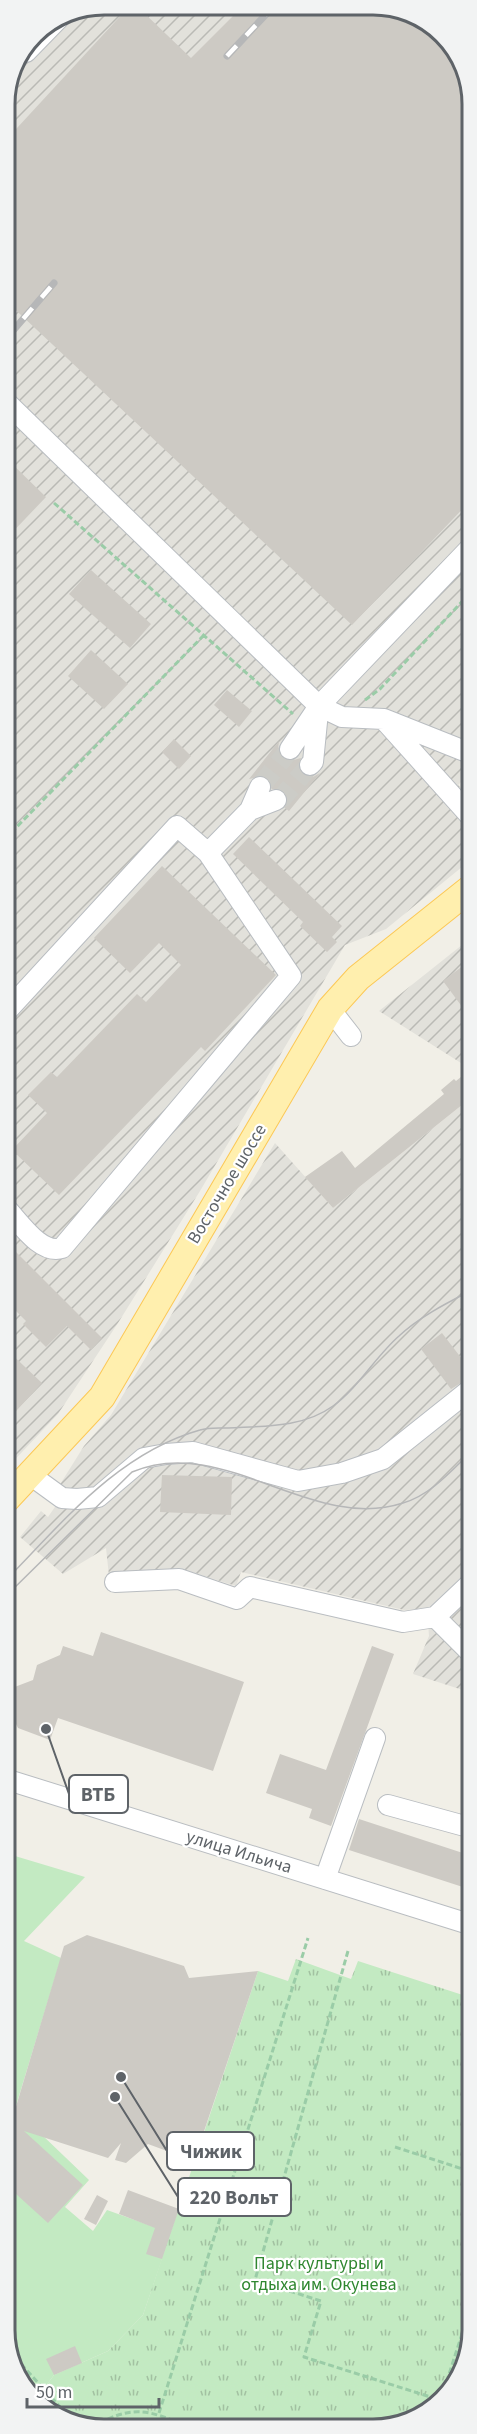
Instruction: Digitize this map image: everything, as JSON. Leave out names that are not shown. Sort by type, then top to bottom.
[{"type":"main road","name":"Восточное шоссе","points":[[15,1490],[102,1397],[330,1010],[358,978],[462,895]]},
{"type":"street","points":[[15,411],[319,706],[342,717],[384,719],[462,750]]},
{"type":"street","points":[[290,749],[319,706],[462,556]]},
{"type":"street","points":[[310,765],[313,762],[319,706]]},
{"type":"street","points":[[384,719],[462,807]]},
{"type":"street","points":[[208,853],[250,810],[260,787]]},
{"type":"street","points":[[250,810],[276,800]]},
{"type":"street","points":[[15,1002],[177,826],[208,853],[291,976],[62,1248],[54,1251],[43,1246],[15,1217]]},
{"type":"street","points":[[330,1010],[351,1036]]},
{"type":"street","points":[[29,1474],[62,1498],[98,1497],[144,1458],[193,1452],[298,1481],[342,1473],[383,1459],[462,1396]]},
{"type":"street","points":[[115,1582],[179,1579],[237,1599],[250,1587],[403,1622],[435,1617],[462,1591]]},
{"type":"street","points":[[435,1617],[462,1644]]},
{"type":"street","points":[[325,1879],[375,1738]]},
{"type":"street","name":"улица Ильича","points":[[15,1782],[462,1922]]},
{"type":"street","points":[[388,1805],[462,1825]]},
{"type":"path","points":[[15,829],[204,635]]},
{"type":"path","points":[[159,2413],[308,1938]]},
{"type":"path","points":[[348,1951],[255,2280],[321,2301],[304,2357],[432,2396]]},
{"type":"path","points":[[395,2147],[462,2169]]},
{"type":"path","points":[[448,2377],[462,2334]]},
{"type":"path","points":[[23,2366],[60,2407]]},
{"type":"path","points":[[106,2419],[138,2411],[159,2413],[171,2419]]},
{"type":"shaded area","points":[[104,15],[373,15],[390,17],[412,24],[427,33],[444,50],[459,81],[462,104],[462,781],[458,785],[462,789],[462,867],[386,929],[345,945],[200,1191],[58,1414],[15,1459],[15,99],[18,81],[33,50],[45,37],[70,22],[87,17]]},
{"type":"shaded area","points":[[462,945],[462,1064],[379,1011]]},
{"type":"shaded area","points":[[462,1105],[462,1690],[413,1674],[429,1636],[427,1609],[404,1610],[241,1572],[236,1586],[185,1570],[109,1576],[106,1548],[63,1574],[20,1537],[41,1511],[48,1517],[66,1491],[59,1486],[84,1446],[111,1415],[275,1143],[333,1208]]},
{"type":"green space","points":[[15,1856],[85,1877],[24,1941],[61,1958],[15,2109]]},
{"type":"green space","name":"Парк культуры и отдыха им. Окунева","points":[[296,1959],[351,1979],[358,1961],[462,1995],[462,2335],[459,2353],[447,2379],[427,2401],[412,2410],[396,2416],[373,2419],[104,2419],[87,2417],[60,2407],[41,2393],[54,2375],[108,2351],[143,2315],[258,1971],[288,1981]]},
{"type":"green space","points":[[15,2109],[89,2180],[65,2207],[93,2231],[107,2210],[171,2233],[143,2315],[108,2351],[54,2375],[41,2393],[24,2369],[16,2341]]},
{"type":"building","points":[[121,15],[146,15],[191,58],[234,15],[373,15],[401,20],[427,33],[444,50],[459,81],[462,104],[462,510],[352,625],[15,309],[15,130]]},
{"type":"building","points":[[15,467],[46,497],[15,530]]},
{"type":"building","points":[[91,570],[151,624],[130,648],[69,594]]},
{"type":"building","points":[[91,650],[128,684],[104,709],[68,676]]},
{"type":"building","points":[[227,690],[252,711],[239,727],[214,705]]},
{"type":"building","points":[[174,739],[191,756],[179,769],[162,752]]},
{"type":"building","points":[[279,741],[278,749],[283,759],[290,761],[301,758],[298,768],[302,774],[313,777],[320,773],[289,811],[285,808],[287,796],[283,790],[272,789],[270,780],[264,776],[249,779]]},
{"type":"building","points":[[249,837],[342,926],[332,937],[337,942],[327,952],[300,926],[303,922],[233,854]]},
{"type":"building","points":[[162,866],[276,975],[205,1051],[201,1047],[59,1195],[15,1153],[15,1147],[47,1113],[28,1095],[51,1072],[57,1077],[137,994],[146,1002],[181,965],[159,943],[130,973],[94,938]]},
{"type":"building","points":[[462,967],[462,1007],[443,981]]},
{"type":"building","points":[[462,1076],[462,1105],[333,1208],[305,1177],[342,1151],[355,1168],[444,1094],[441,1090],[454,1079],[456,1081]]},
{"type":"building","points":[[15,1251],[102,1338],[91,1350],[67,1326],[46,1347],[23,1324],[26,1321],[15,1310]]},
{"type":"building","points":[[442,1333],[462,1359],[462,1382],[451,1389],[421,1349]]},
{"type":"building","points":[[15,1357],[42,1383],[15,1412]]},
{"type":"building","points":[[162,1475],[232,1477],[231,1515],[160,1512]]},
{"type":"building","points":[[101,1632],[244,1682],[213,1771],[58,1718],[50,1740],[18,1728],[15,1722],[15,1687],[33,1680],[37,1665],[60,1655],[63,1646],[93,1656]]},
{"type":"building","points":[[372,1646],[394,1654],[331,1826],[309,1818],[312,1809],[266,1793],[280,1754],[326,1770]]},
{"type":"building","points":[[359,1819],[462,1853],[462,1887],[349,1850]]},
{"type":"building","points":[[87,1935],[184,1966],[189,1978],[258,1971],[194,2161],[148,2144],[126,2163],[115,2160],[121,2143],[108,2158],[24,2131],[83,2185],[48,2223],[15,2193],[15,2110],[64,1946]]},
{"type":"building","points":[[128,2190],[179,2209],[162,2259],[146,2254],[155,2228],[119,2214]]},
{"type":"building","points":[[97,2195],[108,2201],[96,2225],[84,2219]]},
{"type":"building","points":[[75,2346],[82,2363],[54,2375],[46,2359]]},
{"type":"tunnel","points":[[260,787],[290,749]]},
{"type":"tunnel","points":[[276,800],[282,798],[310,765]]},
{"type":"tram line","points":[[15,1571],[94,1492],[143,1455],[170,1441],[203,1429],[282,1424],[296,1422],[321,1413],[351,1390],[390,1344],[407,1329],[462,1296]]},
{"type":"tram line","points":[[15,1587],[132,1472],[166,1463],[200,1465],[335,1505],[369,1509],[403,1503],[423,1494],[462,1460]]},
{"type":"railway","points":[[227,56],[265,15]]},
{"type":"railway","points":[[15,328],[54,283]]},
{"type":"place","name":"ВТБ","points":[[46,1729]]},
{"type":"place","name":"Чижик","points":[[121,2077]]},
{"type":"place","name":"220 Вольт","points":[[115,2097]]}]
